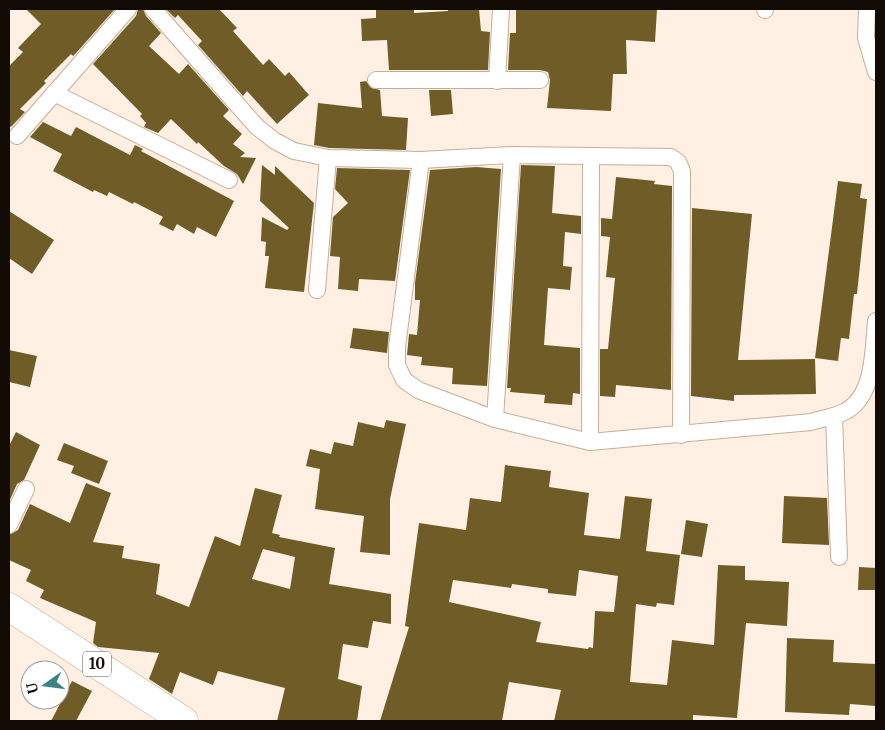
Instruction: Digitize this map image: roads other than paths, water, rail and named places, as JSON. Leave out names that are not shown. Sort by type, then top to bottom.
[{"type":"highway","name":"10","points":[[9,607],[184,721]]},
{"type":"street","points":[[17,136],[128,9]]},
{"type":"street","points":[[153,9],[257,127],[275,141],[294,151],[328,158],[421,160],[512,155],[671,157],[678,162],[682,171],[681,435]]},
{"type":"street","points":[[497,81],[501,9]]},
{"type":"street","points":[[868,9],[866,38],[876,72]]},
{"type":"street","points":[[376,80],[540,80]]},
{"type":"street","points":[[54,93],[229,180]]},
{"type":"street","points":[[495,419],[512,155]]},
{"type":"street","points":[[590,442],[591,156]]},
{"type":"street","points":[[317,290],[328,158]]},
{"type":"street","points":[[421,160],[397,347],[397,365],[404,380],[418,390],[495,419],[590,442],[811,422],[845,412],[863,396],[872,364],[876,321]]},
{"type":"street","points":[[834,416],[840,557]]},
{"type":"street","points":[[9,525],[26,490]]}]
